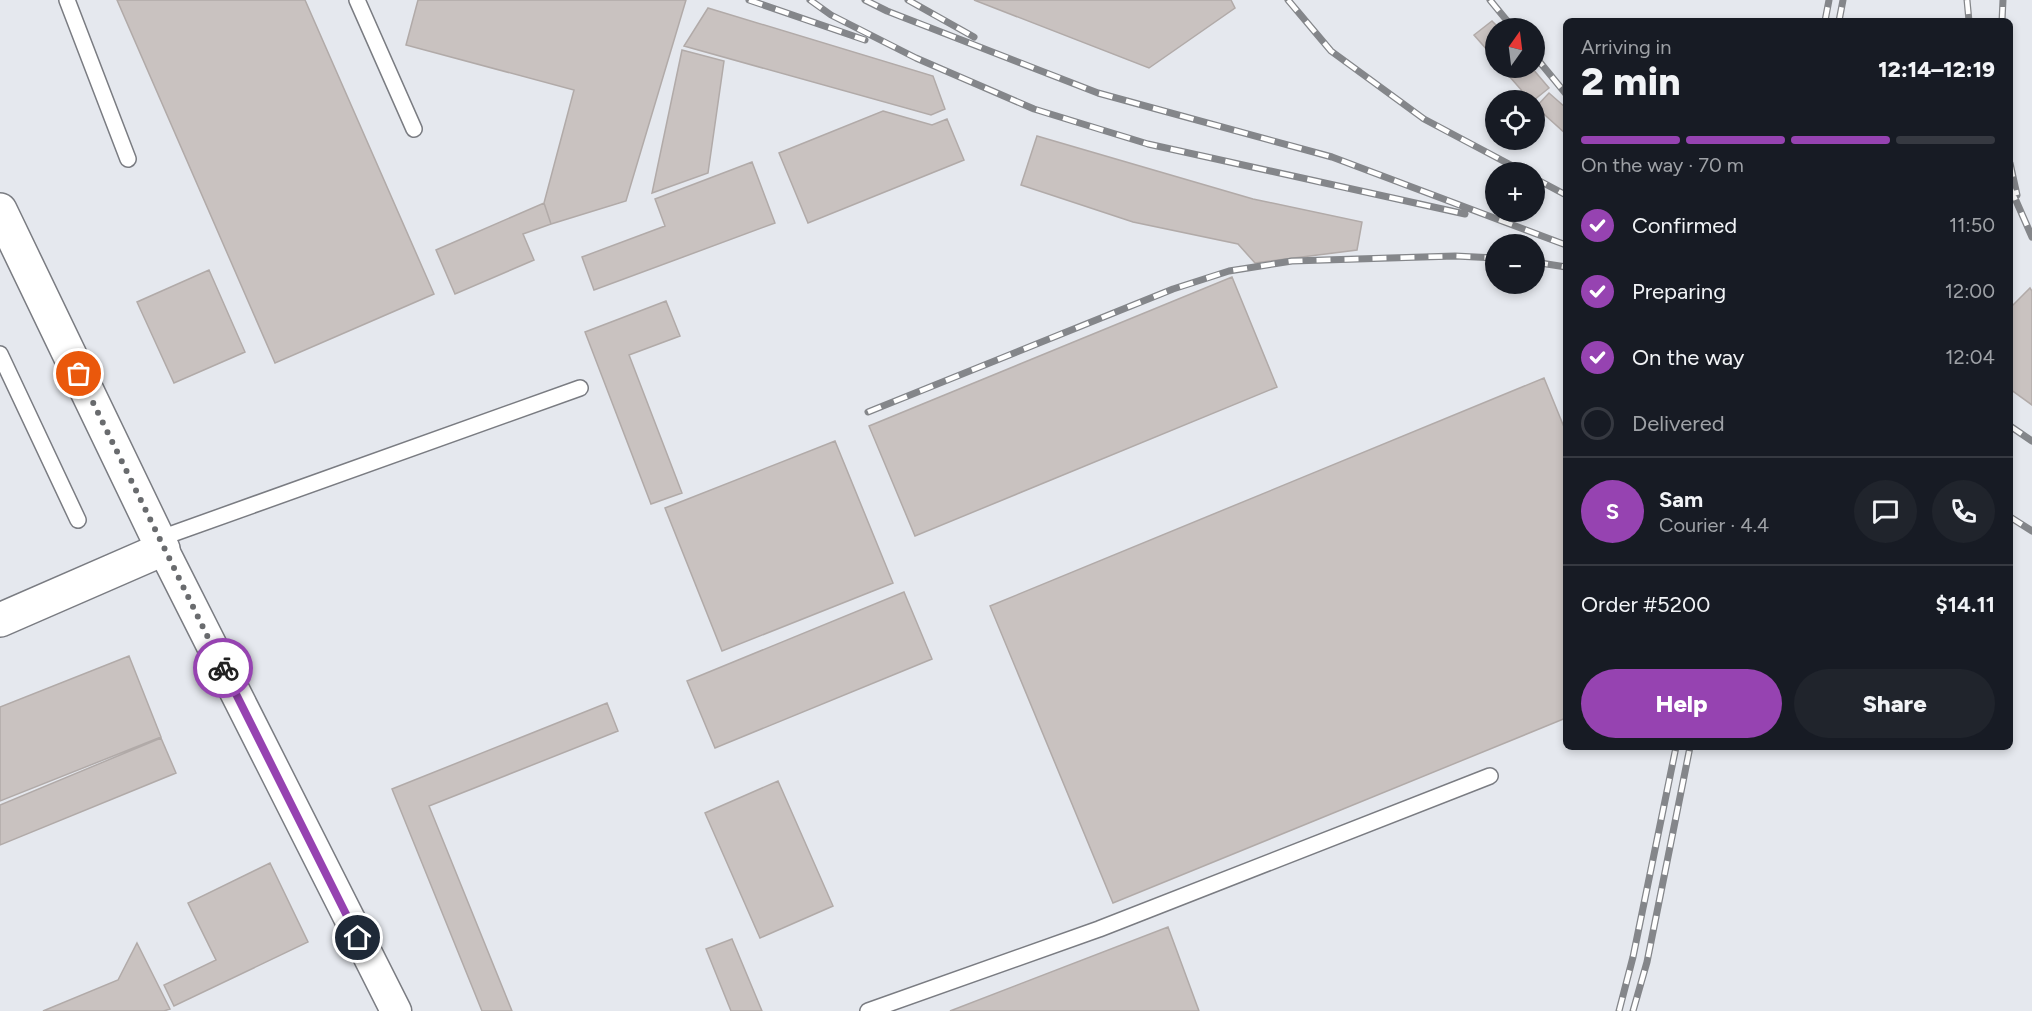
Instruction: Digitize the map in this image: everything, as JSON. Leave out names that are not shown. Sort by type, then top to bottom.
[{"type":"street","points":[[0,210],[161,544],[396,1011]]},
{"type":"street","points":[[0,620],[161,544]]},
{"type":"lane","points":[[67,0],[128,159]]},
{"type":"lane","points":[[357,0],[414,129]]},
{"type":"lane","points":[[0,354],[78,520]]},
{"type":"lane","points":[[161,544],[580,388]]},
{"type":"lane","points":[[868,1011],[1099,929],[1490,776]]},
{"type":"building","points":[[117,0],[305,0],[434,294],[275,363]]},
{"type":"building","points":[[418,0],[686,0],[626,201],[551,224],[544,203],[574,90],[406,45]]},
{"type":"building","points":[[974,0],[1231,0],[1235,8],[1149,68]]},
{"type":"building","points":[[708,8],[933,76],[945,109],[931,115],[684,46]]},
{"type":"building","points":[[1485,26],[1485,48],[1474,35]]},
{"type":"building","points":[[682,50],[724,61],[708,173],[652,193]]},
{"type":"building","points":[[1511,78],[1540,78],[1549,88],[1545,91],[1521,90]]},
{"type":"building","points":[[1549,93],[1563,105],[1563,131],[1545,115],[1545,97]]},
{"type":"building","points":[[883,111],[932,125],[947,119],[964,160],[808,223],[779,153]]},
{"type":"building","points":[[1037,136],[1253,199],[1362,222],[1357,250],[1255,263],[1238,244],[1133,222],[1021,185]]},
{"type":"building","points":[[752,162],[775,223],[594,290],[582,257],[665,226],[655,199]]},
{"type":"building","points":[[544,203],[551,224],[523,234],[534,260],[455,294],[436,250]]},
{"type":"building","points":[[209,270],[245,352],[174,383],[137,302]]},
{"type":"building","points":[[1232,277],[1277,387],[915,536],[869,426]]},
{"type":"building","points":[[2030,288],[2032,291],[2032,405],[2013,391],[2013,305]]},
{"type":"building","points":[[666,301],[680,336],[629,355],[682,493],[651,504],[585,332]]},
{"type":"building","points":[[1544,378],[1563,425],[1563,719],[1113,903],[990,606]]},
{"type":"building","points":[[835,441],[893,583],[722,651],[665,508]]},
{"type":"building","points":[[904,592],[932,659],[715,748],[687,681]]},
{"type":"building","points":[[129,656],[161,737],[0,801],[0,707]]},
{"type":"building","points":[[607,703],[618,731],[429,806],[512,1011],[482,1011],[392,789]]},
{"type":"building","points":[[161,738],[176,773],[0,845],[0,805]]},
{"type":"building","points":[[778,781],[833,906],[760,938],[705,813]]},
{"type":"building","points":[[270,863],[308,942],[174,1006],[164,985],[216,960],[188,903]]},
{"type":"building","points":[[1168,927],[1199,1011],[950,1011]]},
{"type":"building","points":[[732,939],[762,1011],[731,1011],[706,949]]},
{"type":"building","points":[[137,943],[170,1009],[164,1011],[43,1011],[118,980]]},
{"type":"railway","points":[[749,0],[865,40]]},
{"type":"railway","points":[[810,0],[831,15],[916,58],[1034,109],[1148,144],[1465,214]]},
{"type":"railway","points":[[865,0],[887,11],[1098,93],[1332,157],[1563,244]]},
{"type":"railway","points":[[908,0],[974,37]]},
{"type":"railway","points":[[1288,0],[1331,51],[1424,119],[1505,162]]},
{"type":"railway","points":[[1490,0],[1505,18]]},
{"type":"railway","points":[[1826,18],[1829,0]]},
{"type":"railway","points":[[1840,18],[1843,0]]},
{"type":"railway","points":[[1967,0],[1969,18]]},
{"type":"railway","points":[[2002,18],[2003,0]]},
{"type":"railway","points":[[1545,68],[1563,90]]},
{"type":"railway","points":[[2013,177],[2017,195]]},
{"type":"railway","points":[[1545,184],[1563,193]]},
{"type":"railway","points":[[2013,194],[2032,237]]},
{"type":"railway","points":[[868,412],[1173,289],[1229,271],[1292,261],[1455,256],[1485,257]]},
{"type":"railway","points":[[1545,264],[1563,267]]},
{"type":"railway","points":[[2013,428],[2032,441]]},
{"type":"railway","points":[[2013,519],[2032,531]]},
{"type":"railway","points":[[1619,1011],[1633,957],[1675,750]]},
{"type":"railway","points":[[1633,1011],[1647,962],[1689,750]]},
{"type":"way so far","points":[[79,374],[223,668]]},
{"type":"route","points":[[223,668],[358,938]]}]
